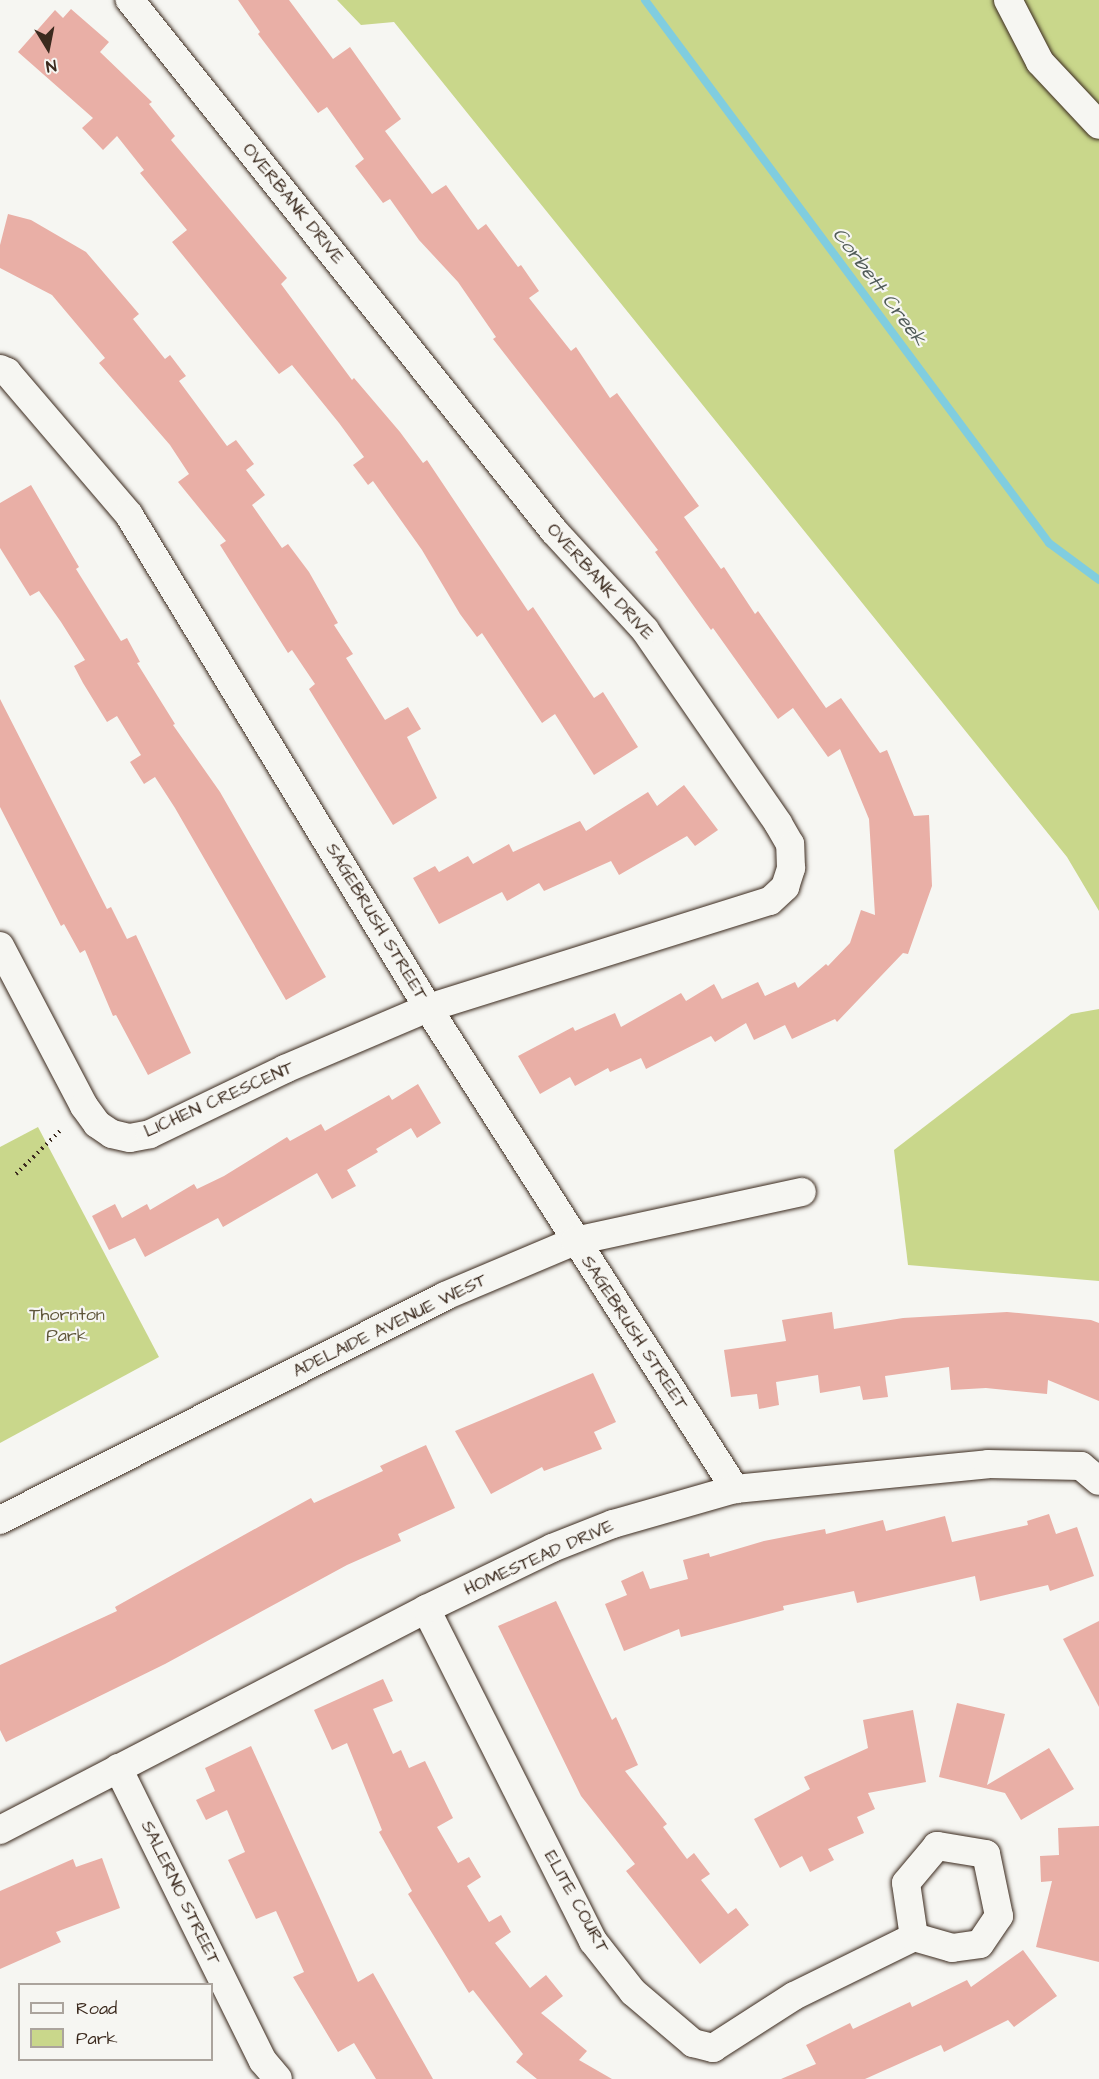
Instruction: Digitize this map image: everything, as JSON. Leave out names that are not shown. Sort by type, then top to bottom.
[{"type":"street","name":"OVERBANK DRIVE","points":[[130,0],[554,531],[645,630],[790,844],[791,868],[785,887],[770,901],[428,1008]]},
{"type":"street","points":[[1008,0],[1040,62],[1099,125]]},
{"type":"street","name":"SAGEBRUSH STREET","points":[[0,369],[7,372],[129,515],[428,1008],[735,1489]]},
{"type":"street","name":"LICHEN CRESCENT","points":[[0,946],[84,1106],[97,1124],[112,1134],[130,1138],[150,1134],[285,1069],[428,1008]]},
{"type":"street","name":"ADELAIDE AVENUE WEST","points":[[0,1520],[445,1296],[575,1241],[802,1192]]},
{"type":"street","name":"HOMESTEAD DRIVE","points":[[0,1830],[426,1610],[552,1548],[613,1524],[735,1489],[988,1464],[1081,1466],[1099,1481]]},
{"type":"street","name":"ELITE COURT","points":[[426,1610],[593,1941],[633,1992],[693,2043],[713,2048],[794,1996],[914,1937]]},
{"type":"street","name":"SALERNO STREET","points":[[118,1768],[263,2061],[278,2079]]},
{"type":"path","points":[[16,1174],[61,1130]]},
{"type":"green space","points":[[337,0],[1099,0],[1099,911],[1067,857],[394,22],[361,25]]},
{"type":"green space","points":[[1099,1009],[1099,1281],[908,1265],[894,1150],[1071,1014]]},
{"type":"green space","name":"Thornton Park","points":[[38,1127],[159,1357],[0,1443],[0,1147]]},
{"type":"building","points":[[238,0],[289,0],[333,59],[350,47],[401,119],[385,131],[432,194],[446,185],[478,230],[486,224],[518,267],[521,265],[539,291],[529,298],[571,351],[576,347],[610,398],[617,393],[699,506],[684,517],[721,569],[724,567],[755,614],[758,611],[826,708],[841,698],[880,753],[887,750],[914,816],[929,815],[932,886],[908,954],[903,953],[837,1022],[835,1019],[792,1039],[785,1025],[754,1040],[746,1023],[715,1042],[711,1036],[646,1069],[641,1058],[610,1072],[608,1068],[575,1086],[570,1077],[540,1094],[518,1056],[573,1027],[575,1031],[615,1013],[621,1027],[681,993],[686,1001],[714,984],[722,999],[758,982],[765,996],[795,982],[798,988],[826,964],[828,966],[850,943],[861,910],[875,915],[869,819],[840,749],[828,757],[793,708],[778,719],[655,552],[658,550],[493,339],[496,337],[458,282],[419,240],[390,199],[383,203],[355,166],[364,159],[327,107],[318,113],[258,34],[260,32]]},
{"type":"building","points":[[71,9],[109,42],[100,52],[152,102],[149,104],[175,136],[171,140],[287,278],[281,284],[352,380],[354,378],[423,463],[427,460],[528,611],[533,607],[594,698],[603,692],[638,747],[594,775],[555,714],[542,723],[482,633],[477,637],[460,614],[422,550],[373,481],[368,485],[353,465],[364,457],[339,423],[292,365],[279,374],[172,242],[187,230],[140,173],[144,170],[117,136],[103,150],[82,128],[93,118],[18,52],[55,10],[63,18]]},
{"type":"building","points":[[8,214],[31,220],[86,252],[139,314],[133,319],[165,359],[170,355],[186,376],[179,381],[227,446],[236,440],[254,464],[246,470],[265,495],[252,505],[282,548],[288,544],[309,572],[338,623],[334,625],[353,654],[346,658],[385,720],[408,707],[421,729],[407,737],[437,798],[393,825],[309,689],[315,684],[292,650],[288,653],[220,545],[226,541],[178,482],[189,474],[170,445],[99,363],[105,358],[52,295],[0,268],[0,245]]},
{"type":"building","points":[[31,485],[79,567],[76,569],[121,641],[127,638],[140,662],[137,663],[175,724],[173,725],[220,792],[326,977],[286,1000],[155,777],[144,784],[130,762],[141,755],[117,716],[107,722],[83,683],[74,666],[85,660],[61,622],[39,591],[30,596],[0,548],[0,503]]},
{"type":"building","points":[[0,699],[107,909],[111,907],[127,939],[136,935],[191,1053],[148,1075],[116,1015],[113,1016],[85,950],[80,953],[64,924],[61,926],[0,807]]},
{"type":"building","points":[[684,785],[718,830],[695,846],[687,836],[619,875],[611,861],[544,891],[539,883],[507,901],[502,892],[439,924],[413,878],[435,866],[439,872],[468,856],[473,864],[509,844],[513,852],[580,821],[586,831],[648,792],[657,806]]},
{"type":"building","points":[[418,1084],[441,1123],[417,1138],[411,1128],[376,1149],[378,1152],[347,1170],[356,1186],[332,1199],[317,1173],[223,1227],[218,1218],[145,1257],[135,1238],[109,1250],[92,1216],[115,1204],[122,1218],[147,1204],[150,1210],[194,1184],[197,1189],[224,1176],[287,1137],[290,1141],[321,1124],[325,1131],[389,1095],[392,1100]]},
{"type":"building","points":[[832,1312],[834,1329],[903,1318],[1007,1312],[1091,1320],[1099,1323],[1099,1401],[1048,1380],[1047,1394],[986,1388],[951,1390],[949,1367],[885,1376],[888,1397],[863,1400],[860,1386],[820,1393],[818,1375],[776,1382],[779,1405],[759,1409],[757,1394],[731,1397],[724,1350],[786,1341],[782,1320]]},
{"type":"building","points":[[593,1373],[616,1422],[594,1432],[602,1449],[544,1471],[542,1467],[491,1494],[455,1431]]},
{"type":"building","points":[[426,1445],[455,1508],[398,1534],[401,1541],[347,1565],[165,1664],[6,1742],[0,1730],[0,1665],[117,1611],[115,1607],[311,1498],[314,1503],[383,1471],[380,1466]]},
{"type":"building","points":[[1049,1514],[1056,1534],[1077,1527],[1094,1576],[1050,1591],[1048,1585],[980,1601],[975,1576],[857,1603],[854,1591],[783,1606],[784,1610],[681,1637],[679,1629],[624,1651],[605,1604],[627,1595],[621,1581],[643,1571],[650,1589],[688,1579],[683,1560],[709,1553],[710,1557],[764,1541],[825,1529],[826,1534],[883,1520],[886,1531],[945,1516],[952,1542],[1028,1525],[1027,1521]]},
{"type":"building","points":[[556,1601],[612,1720],[616,1717],[638,1765],[625,1771],[667,1824],[663,1827],[687,1859],[694,1853],[710,1874],[701,1880],[728,1914],[736,1908],[749,1925],[700,1964],[626,1871],[635,1864],[581,1796],[498,1626]]},
{"type":"building","points":[[1099,1621],[1099,1707],[1063,1639]]},
{"type":"building","points":[[383,1679],[393,1701],[373,1709],[393,1754],[401,1750],[409,1768],[425,1761],[453,1818],[437,1827],[458,1863],[469,1857],[481,1877],[467,1886],[489,1922],[501,1915],[511,1932],[495,1943],[530,1988],[546,1975],[563,1996],[541,2013],[587,2051],[579,2060],[612,2079],[537,2079],[516,2062],[523,2054],[473,1990],[469,1993],[408,1894],[412,1891],[379,1832],[382,1830],[347,1743],[332,1750],[314,1710]]},
{"type":"building","points":[[957,1703],[1005,1714],[987,1785],[1049,1748],[1074,1789],[1021,1820],[1005,1793],[939,1777]]},
{"type":"building","points":[[913,1710],[926,1782],[868,1793],[875,1809],[857,1817],[864,1833],[828,1849],[834,1860],[810,1872],[802,1856],[780,1868],[754,1819],[810,1789],[804,1777],[868,1748],[863,1720]]},
{"type":"building","points":[[251,1746],[358,1982],[373,1973],[433,2079],[376,2079],[354,2043],[338,2052],[293,1977],[304,1972],[276,1911],[256,1919],[228,1860],[245,1852],[227,1810],[206,1820],[196,1800],[215,1791],[205,1768]]},
{"type":"building","points":[[1099,1826],[1099,1962],[1036,1947],[1052,1881],[1041,1882],[1040,1856],[1059,1855],[1058,1828]]},
{"type":"building","points":[[102,1858],[120,1908],[56,1932],[61,1942],[0,1969],[0,1891],[73,1859],[76,1867]]},
{"type":"building","points":[[1023,1950],[1057,1996],[1014,2027],[1008,2020],[944,2052],[941,2045],[865,2079],[781,2079],[816,2064],[806,2045],[850,2023],[853,2029],[910,2002],[912,2007],[967,1980],[971,1987]]},
{"type":"waterway","name":"Corbett Creek","points":[[645,0],[1049,543],[1099,580]]}]
